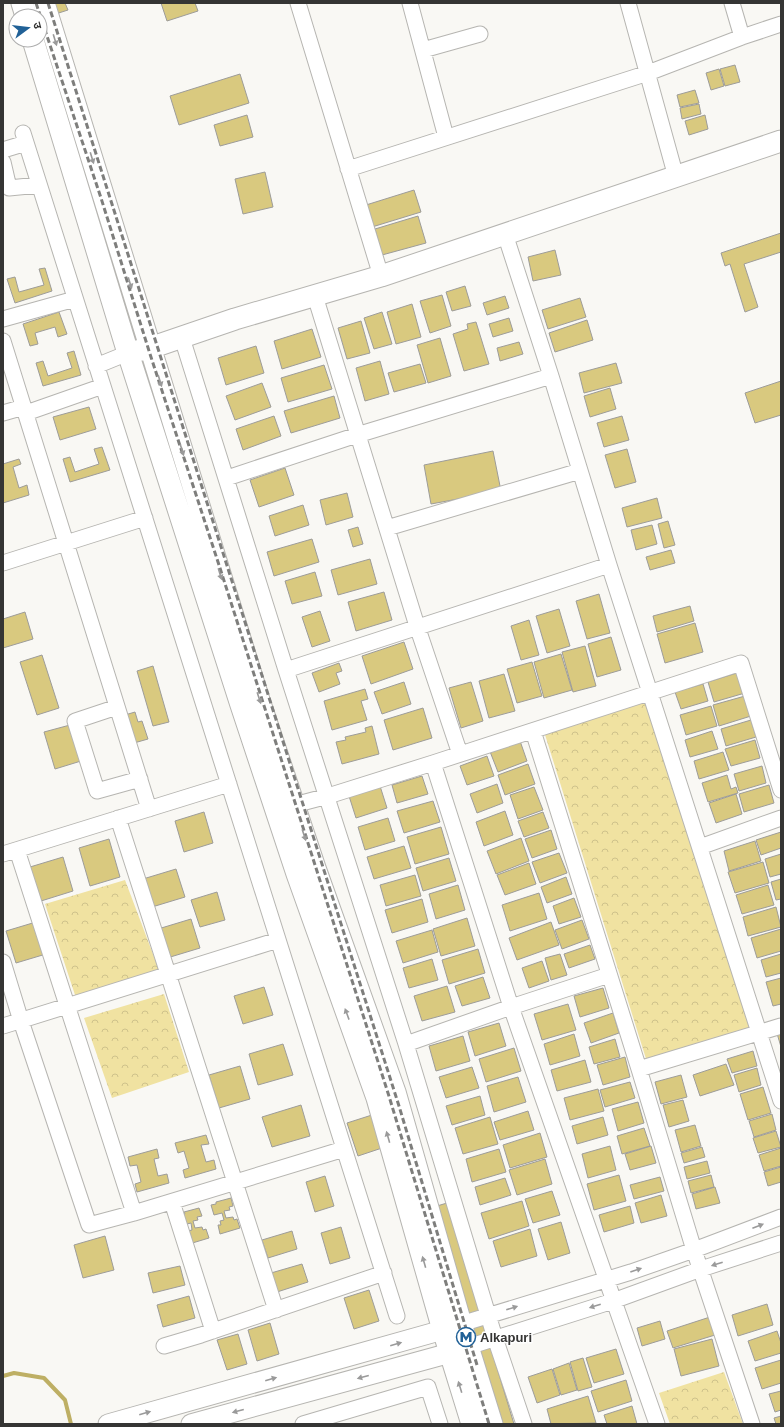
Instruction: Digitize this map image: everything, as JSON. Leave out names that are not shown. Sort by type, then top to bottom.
[{"type":"main road","points":[[44,3],[257,692],[314,868],[395,1092],[452,1327]]},
{"type":"main road","points":[[35,48],[128,353],[241,705],[297,874],[377,1098],[452,1327],[459,1350],[472,1424]]},
{"type":"main road","points":[[128,353],[150,348],[235,319],[381,276],[781,141]]},
{"type":"main road","points":[[459,1350],[492,1424]]},
{"type":"street","points":[[298,3],[381,276]]},
{"type":"street","points":[[410,3],[446,137]]},
{"type":"street","points":[[628,3],[676,177]]},
{"type":"street","points":[[732,3],[742,36]]},
{"type":"street","points":[[348,169],[648,73],[742,36],[781,24]]},
{"type":"street","points":[[423,50],[480,34]]},
{"type":"street","points":[[3,150],[24,138],[397,1316]]},
{"type":"street","points":[[3,162],[9,188],[39,184]]},
{"type":"street","points":[[505,234],[551,376],[609,565],[781,1101]]},
{"type":"street","points":[[315,296],[417,626],[460,754]]},
{"type":"street","points":[[3,319],[75,299]]},
{"type":"street","points":[[182,338],[286,670],[328,796],[406,1044],[494,1338],[524,1424]]},
{"type":"street","points":[[3,340],[149,809]]},
{"type":"street","points":[[96,366],[128,353]]},
{"type":"street","points":[[227,478],[357,435],[551,376]]},
{"type":"street","points":[[3,413],[25,410],[103,386]]},
{"type":"street","points":[[387,528],[580,471]]},
{"type":"street","points":[[3,563],[145,518]]},
{"type":"street","points":[[286,670],[417,626],[609,565]]},
{"type":"street","points":[[294,805],[328,796],[433,763],[741,663],[781,790]]},
{"type":"street","points":[[117,707],[75,721],[97,791],[140,779]]},
{"type":"street","points":[[533,731],[700,1269],[752,1424]]},
{"type":"street","points":[[433,763],[511,1007],[657,1424]]},
{"type":"street","points":[[134,1213],[68,1006],[10,852],[229,784]]},
{"type":"street","points":[[118,818],[276,1310]]},
{"type":"street","points":[[700,847],[781,818]]},
{"type":"street","points":[[3,1026],[278,940]]},
{"type":"street","points":[[3,962],[6,984],[21,1021],[89,1225],[172,1202],[344,1149]]},
{"type":"street","points":[[406,1044],[511,1007],[609,975]]},
{"type":"street","points":[[639,1069],[781,1026]]},
{"type":"street","points":[[172,1202],[213,1331]]},
{"type":"street","points":[[108,1424],[488,1316],[694,1250],[781,1217]]},
{"type":"street","points":[[191,1424],[459,1350],[613,1301],[700,1269],[781,1243]]},
{"type":"street","points":[[164,1346],[384,1273]]},
{"type":"street","points":[[304,1424],[323,1421],[428,1387],[440,1424]]},
{"type":"green space","points":[[642,693],[752,1030],[647,1062],[542,725]]},
{"type":"green space","points":[[125,880],[159,970],[76,998],[45,904]]},
{"type":"green space","points":[[164,994],[189,1072],[112,1098],[84,1018]]},
{"type":"green space","points":[[724,1372],[743,1424],[670,1424],[659,1393]]},
{"type":"building","points":[[22,3],[65,3],[68,10],[48,16],[48,8],[24,8]]},
{"type":"building","points":[[161,3],[195,3],[198,11],[167,21]]},
{"type":"building","points":[[735,65],[740,82],[725,86],[720,69]]},
{"type":"building","points":[[719,69],[724,86],[711,90],[706,73]]},
{"type":"building","points":[[240,74],[249,103],[179,125],[170,96]]},
{"type":"building","points":[[695,90],[699,103],[680,107],[677,95]]},
{"type":"building","points":[[699,104],[701,114],[682,119],[680,108]]},
{"type":"building","points":[[247,115],[253,137],[220,146],[214,125]]},
{"type":"building","points":[[705,115],[708,129],[689,135],[685,121]]},
{"type":"building","points":[[265,172],[273,207],[243,214],[235,179]]},
{"type":"building","points":[[414,190],[421,212],[372,227],[366,205]]},
{"type":"building","points":[[418,216],[426,243],[382,255],[375,229]]},
{"type":"building","points":[[781,233],[781,252],[744,264],[758,307],[745,312],[730,264],[725,266],[721,253]]},
{"type":"building","points":[[555,250],[561,275],[533,281],[528,257]]},
{"type":"building","points":[[45,268],[52,291],[15,303],[7,279],[15,277],[19,292],[44,285],[39,269]]},
{"type":"building","points":[[465,286],[471,306],[452,311],[446,292]]},
{"type":"building","points":[[442,295],[451,326],[430,333],[420,301]]},
{"type":"building","points":[[505,296],[509,308],[487,315],[483,303]]},
{"type":"building","points":[[580,298],[586,317],[548,329],[542,310]]},
{"type":"building","points":[[412,304],[421,337],[396,344],[387,312]]},
{"type":"building","points":[[59,312],[67,334],[58,337],[55,327],[35,333],[38,344],[30,346],[23,324]]},
{"type":"building","points":[[382,312],[392,344],[374,349],[364,318]]},
{"type":"building","points":[[509,318],[513,331],[493,337],[489,324]]},
{"type":"building","points":[[587,320],[593,340],[555,352],[549,333]]},
{"type":"building","points":[[361,321],[370,353],[347,359],[338,328]]},
{"type":"building","points":[[476,322],[489,364],[464,371],[453,334],[468,329],[467,324]]},
{"type":"building","points":[[312,329],[321,357],[282,369],[274,341]]},
{"type":"building","points":[[440,338],[451,376],[428,383],[417,345]]},
{"type":"building","points":[[519,342],[523,354],[500,361],[497,348]]},
{"type":"building","points":[[256,346],[264,373],[226,385],[218,358]]},
{"type":"building","points":[[74,351],[81,375],[43,386],[36,363],[43,361],[48,376],[72,368],[67,353]]},
{"type":"building","points":[[380,361],[389,394],[365,401],[356,368]]},
{"type":"building","points":[[616,363],[622,383],[584,393],[579,373]]},
{"type":"building","points":[[420,364],[426,383],[394,392],[388,373]]},
{"type":"building","points":[[324,365],[332,389],[288,402],[281,378]]},
{"type":"building","points":[[781,381],[781,415],[755,423],[745,393]]},
{"type":"building","points":[[262,383],[271,407],[235,420],[226,396]]},
{"type":"building","points":[[610,388],[616,409],[590,417],[584,396]]},
{"type":"building","points":[[334,396],[340,418],[291,433],[284,411]]},
{"type":"building","points":[[89,407],[96,429],[60,440],[53,417]]},
{"type":"building","points":[[274,416],[281,436],[243,450],[236,429]]},
{"type":"building","points":[[622,416],[629,440],[604,447],[597,423]]},
{"type":"building","points":[[102,447],[110,470],[70,482],[63,459],[70,457],[75,472],[99,464],[94,449]]},
{"type":"building","points":[[627,449],[636,482],[615,488],[605,455]]},
{"type":"building","points":[[493,451],[501,491],[431,504],[424,465]]},
{"type":"building","points":[[19,459],[21,464],[13,467],[19,488],[27,485],[29,495],[3,503],[3,464]]},
{"type":"building","points":[[285,468],[294,495],[259,507],[250,480]]},
{"type":"building","points":[[347,493],[353,517],[326,525],[320,500]]},
{"type":"building","points":[[657,498],[662,518],[627,527],[622,508]]},
{"type":"building","points":[[303,505],[309,525],[275,536],[269,516]]},
{"type":"building","points":[[668,521],[675,545],[664,548],[658,524]]},
{"type":"building","points":[[652,525],[657,544],[636,550],[631,530]]},
{"type":"building","points":[[358,527],[363,544],[353,547],[348,530]]},
{"type":"building","points":[[312,539],[319,562],[274,576],[267,552]]},
{"type":"building","points":[[671,550],[675,563],[650,570],[646,557]]},
{"type":"building","points":[[370,559],[377,584],[338,595],[331,570]]},
{"type":"building","points":[[315,572],[322,596],[292,604],[285,581]]},
{"type":"building","points":[[384,592],[392,620],[356,631],[348,602]]},
{"type":"building","points":[[599,594],[610,633],[587,639],[576,601]]},
{"type":"building","points":[[690,606],[694,621],[657,632],[653,616]]},
{"type":"building","points":[[559,609],[570,646],[547,653],[536,616]]},
{"type":"building","points":[[320,611],[330,641],[312,647],[302,617]]},
{"type":"building","points":[[25,612],[33,639],[3,648],[3,619]]},
{"type":"building","points":[[529,620],[539,655],[521,660],[511,626]]},
{"type":"building","points":[[695,623],[703,652],[665,663],[657,634]]},
{"type":"building","points":[[611,637],[621,670],[597,677],[588,644]]},
{"type":"building","points":[[404,642],[413,669],[371,684],[362,656]]},
{"type":"building","points":[[585,646],[596,686],[573,692],[562,652]]},
{"type":"building","points":[[561,654],[572,690],[544,698],[534,662]]},
{"type":"building","points":[[42,655],[59,708],[37,715],[20,662]]},
{"type":"building","points":[[532,662],[542,696],[517,703],[507,669]]},
{"type":"building","points":[[339,663],[342,671],[336,673],[340,684],[319,692],[312,673]]},
{"type":"building","points":[[153,666],[169,722],[153,726],[137,671]]},
{"type":"building","points":[[740,672],[745,693],[714,702],[708,682]]},
{"type":"building","points":[[504,674],[515,711],[489,718],[479,681]]},
{"type":"building","points":[[404,682],[411,704],[382,714],[374,692]]},
{"type":"building","points":[[471,682],[483,721],[461,728],[449,688]]},
{"type":"building","points":[[703,684],[708,701],[681,709],[675,692]]},
{"type":"building","points":[[365,689],[368,699],[361,701],[367,720],[332,730],[324,701]]},
{"type":"building","points":[[745,696],[751,716],[719,726],[713,705]]},
{"type":"building","points":[[711,706],[717,726],[686,735],[680,715]]},
{"type":"building","points":[[423,708],[432,738],[393,750],[384,720]]},
{"type":"building","points":[[135,712],[138,722],[142,721],[148,739],[134,743],[125,715]]},
{"type":"building","points":[[751,720],[756,737],[726,746],[721,729]]},
{"type":"building","points":[[70,725],[81,761],[55,769],[44,732]]},
{"type":"building","points":[[372,726],[379,754],[342,764],[336,742],[346,740],[345,737],[366,732],[365,728]]},
{"type":"building","points":[[712,731],[718,749],[690,757],[685,740]]},
{"type":"building","points":[[519,738],[527,761],[498,772],[489,749]]},
{"type":"building","points":[[755,740],[760,758],[731,766],[725,749]]},
{"type":"building","points":[[723,752],[729,770],[699,779],[694,761]]},
{"type":"building","points":[[487,756],[494,776],[467,785],[460,766]]},
{"type":"building","points":[[528,764],[535,784],[505,795],[498,775]]},
{"type":"building","points":[[762,766],[766,783],[739,791],[734,774]]},
{"type":"building","points":[[727,775],[731,789],[736,787],[738,793],[708,802],[702,783]]},
{"type":"building","points":[[422,776],[428,794],[397,803],[392,785]]},
{"type":"building","points":[[497,784],[503,803],[477,813],[470,794]]},
{"type":"building","points":[[769,785],[774,803],[744,812],[739,794]]},
{"type":"building","points":[[380,786],[387,808],[356,818],[349,796]]},
{"type":"building","points":[[534,787],[543,810],[518,819],[510,795]]},
{"type":"building","points":[[736,794],[742,814],[716,823],[709,803]]},
{"type":"building","points":[[433,801],[440,822],[404,833],[397,811]]},
{"type":"building","points":[[505,811],[513,835],[484,846],[476,822]]},
{"type":"building","points":[[204,812],[213,843],[184,852],[175,821]]},
{"type":"building","points":[[543,812],[549,828],[524,837],[518,821]]},
{"type":"building","points":[[388,818],[395,841],[365,850],[358,827]]},
{"type":"building","points":[[441,827],[449,854],[415,864],[407,837]]},
{"type":"building","points":[[551,830],[557,849],[532,858],[525,839]]},
{"type":"building","points":[[781,832],[781,848],[761,855],[756,840]]},
{"type":"building","points":[[521,838],[529,861],[496,874],[487,851]]},
{"type":"building","points":[[109,839],[120,877],[90,886],[79,848]]},
{"type":"building","points":[[755,841],[761,861],[729,871],[724,851]]},
{"type":"building","points":[[404,846],[411,868],[374,879],[367,857]]},
{"type":"building","points":[[559,853],[567,873],[540,883],[532,862]]},
{"type":"building","points":[[781,854],[781,874],[770,877],[765,859]]},
{"type":"building","points":[[63,857],[73,891],[41,901],[30,867]]},
{"type":"building","points":[[449,858],[456,881],[423,891],[416,868]]},
{"type":"building","points":[[763,862],[769,883],[735,893],[728,872]]},
{"type":"building","points":[[529,863],[536,884],[505,895],[497,875]]},
{"type":"building","points":[[176,869],[185,897],[152,907],[143,879]]},
{"type":"building","points":[[415,875],[421,896],[386,906],[380,885]]},
{"type":"building","points":[[566,877],[572,894],[547,903],[541,887]]},
{"type":"building","points":[[781,879],[781,899],[776,900],[771,882]]},
{"type":"building","points":[[458,885],[465,910],[436,919],[429,894]]},
{"type":"building","points":[[768,885],[774,905],[742,914],[736,895]]},
{"type":"building","points":[[217,892],[225,920],[200,927],[191,900]]},
{"type":"building","points":[[539,893],[547,919],[510,931],[502,905]]},
{"type":"building","points":[[574,898],[581,917],[559,924],[553,906]]},
{"type":"building","points":[[422,899],[428,922],[392,933],[385,910]]},
{"type":"building","points":[[776,907],[781,927],[748,936],[743,917]]},
{"type":"building","points":[[467,918],[475,946],[441,956],[433,929]]},
{"type":"building","points":[[191,919],[200,948],[167,958],[158,929]]},
{"type":"building","points":[[582,920],[589,939],[562,949],[555,930]]},
{"type":"building","points":[[36,922],[46,954],[16,963],[6,931]]},
{"type":"building","points":[[551,922],[559,945],[517,960],[509,938]]},
{"type":"building","points":[[781,929],[781,951],[757,958],[751,938]]},
{"type":"building","points":[[432,930],[438,952],[403,963],[396,941]]},
{"type":"building","points":[[590,945],[595,959],[569,968],[564,954]]},
{"type":"building","points":[[478,949],[485,973],[449,984],[442,960]]},
{"type":"building","points":[[560,954],[567,975],[551,980],[545,958]]},
{"type":"building","points":[[781,954],[781,973],[766,977],[761,960]]},
{"type":"building","points":[[432,959],[438,980],[409,988],[403,968]]},
{"type":"building","points":[[542,961],[549,981],[529,988],[522,968]]},
{"type":"building","points":[[483,977],[490,998],[462,1006],[455,986]]},
{"type":"building","points":[[781,978],[781,1004],[773,1006],[766,982]]},
{"type":"building","points":[[447,986],[455,1012],[422,1021],[414,996]]},
{"type":"building","points":[[264,987],[273,1015],[243,1024],[234,996]]},
{"type":"building","points":[[603,988],[609,1008],[580,1017],[574,996]]},
{"type":"building","points":[[568,1004],[576,1030],[542,1040],[534,1014]]},
{"type":"building","points":[[613,1013],[619,1033],[591,1043],[584,1023]]},
{"type":"building","points":[[499,1023],[506,1046],[475,1056],[468,1032]]},
{"type":"building","points":[[781,1028],[781,1047],[776,1030]]},
{"type":"building","points":[[574,1034],[580,1056],[550,1065],[544,1044]]},
{"type":"building","points":[[463,1036],[470,1061],[436,1071],[429,1046]]},
{"type":"building","points":[[615,1039],[620,1057],[594,1064],[589,1047]]},
{"type":"building","points":[[283,1044],[293,1075],[258,1085],[249,1054]]},
{"type":"building","points":[[514,1048],[521,1071],[486,1082],[479,1059]]},
{"type":"building","points":[[753,1051],[757,1066],[732,1073],[727,1059]]},
{"type":"building","points":[[625,1057],[630,1077],[603,1085],[597,1065]]},
{"type":"building","points":[[585,1060],[591,1082],[557,1091],[551,1070]]},
{"type":"building","points":[[726,1064],[734,1085],[700,1096],[693,1075]]},
{"type":"building","points":[[240,1066],[250,1099],[219,1108],[209,1075]]},
{"type":"building","points":[[472,1067],[479,1088],[446,1098],[439,1077]]},
{"type":"building","points":[[757,1068],[761,1085],[739,1092],[734,1075]]},
{"type":"building","points":[[681,1075],[687,1097],[661,1104],[655,1082]]},
{"type":"building","points":[[518,1077],[526,1102],[494,1112],[487,1086]]},
{"type":"building","points":[[630,1082],[635,1098],[605,1107],[600,1090]]},
{"type":"building","points":[[763,1087],[771,1113],[748,1120],[740,1094]]},
{"type":"building","points":[[598,1089],[604,1111],[570,1120],[564,1098]]},
{"type":"building","points":[[480,1096],[485,1115],[452,1125],[446,1106]]},
{"type":"building","points":[[683,1100],[689,1121],[669,1127],[663,1105]]},
{"type":"building","points":[[638,1102],[644,1123],[618,1131],[612,1109]]},
{"type":"building","points":[[301,1105],[310,1136],[272,1147],[262,1117]]},
{"type":"building","points":[[528,1111],[534,1130],[500,1140],[494,1122]]},
{"type":"building","points":[[375,1114],[385,1147],[358,1156],[347,1123]]},
{"type":"building","points":[[772,1114],[776,1130],[754,1137],[749,1121]]},
{"type":"building","points":[[490,1117],[498,1144],[463,1154],[455,1128]]},
{"type":"building","points":[[603,1117],[608,1135],[577,1144],[572,1126]]},
{"type":"building","points":[[695,1125],[701,1146],[681,1152],[675,1130]]},
{"type":"building","points":[[644,1128],[650,1146],[622,1154],[617,1136]]},
{"type":"building","points":[[776,1131],[781,1147],[758,1153],[753,1138]]},
{"type":"building","points":[[540,1133],[547,1157],[510,1168],[503,1145]]},
{"type":"building","points":[[206,1135],[209,1144],[201,1145],[206,1162],[214,1160],[216,1169],[185,1178],[183,1170],[189,1168],[184,1151],[178,1153],[175,1143]]},
{"type":"building","points":[[610,1146],[616,1170],[588,1178],[582,1154]]},
{"type":"building","points":[[651,1146],[656,1163],[630,1170],[625,1154]]},
{"type":"building","points":[[702,1147],[705,1157],[684,1163],[681,1153]]},
{"type":"building","points":[[781,1148],[781,1166],[764,1171],[759,1155]]},
{"type":"building","points":[[157,1149],[159,1158],[154,1159],[158,1176],[167,1174],[169,1183],[137,1192],[135,1184],[141,1182],[137,1165],[130,1166],[128,1157]]},
{"type":"building","points":[[499,1149],[506,1172],[472,1182],[466,1159]]},
{"type":"building","points":[[545,1159],[552,1184],[517,1195],[509,1170]]},
{"type":"building","points":[[707,1161],[710,1173],[687,1179],[684,1167]]},
{"type":"building","points":[[781,1167],[781,1182],[768,1186],[764,1172]]},
{"type":"building","points":[[619,1175],[626,1201],[594,1210],[587,1184]]},
{"type":"building","points":[[711,1175],[714,1187],[691,1193],[688,1181]]},
{"type":"building","points":[[325,1176],[334,1206],[315,1212],[306,1182]]},
{"type":"building","points":[[660,1177],[664,1191],[634,1199],[630,1185]]},
{"type":"building","points":[[505,1178],[511,1195],[480,1205],[475,1187]]},
{"type":"building","points":[[715,1187],[720,1203],[696,1209],[692,1194]]},
{"type":"building","points":[[552,1191],[560,1215],[533,1223],[525,1199]]},
{"type":"building","points":[[661,1195],[667,1216],[641,1223],[635,1203]]},
{"type":"building","points":[[231,1198],[233,1206],[229,1207],[230,1210],[224,1211],[226,1218],[233,1217],[234,1220],[237,1219],[240,1228],[220,1234],[218,1225],[221,1225],[220,1221],[224,1220],[222,1213],[214,1215],[211,1205]]},
{"type":"building","points":[[522,1201],[529,1226],[489,1239],[481,1213]]},
{"type":"building","points":[[447,1203],[514,1424],[471,1424],[407,1215]]},
{"type":"building","points":[[630,1206],[634,1223],[604,1232],[599,1215]]},
{"type":"building","points":[[199,1208],[202,1216],[197,1217],[198,1220],[193,1221],[195,1228],[202,1227],[203,1230],[206,1229],[209,1238],[189,1244],[188,1231],[192,1230],[191,1223],[183,1225],[180,1215],[185,1214],[184,1212]]},
{"type":"building","points":[[561,1222],[570,1253],[548,1260],[538,1229]]},
{"type":"building","points":[[341,1227],[350,1258],[330,1264],[321,1233]]},
{"type":"building","points":[[530,1229],[537,1256],[501,1267],[493,1241]]},
{"type":"building","points":[[292,1231],[297,1249],[268,1258],[262,1240]]},
{"type":"building","points":[[105,1236],[114,1270],[83,1278],[74,1245]]},
{"type":"building","points":[[302,1264],[308,1282],[277,1292],[271,1273]]},
{"type":"building","points":[[180,1266],[185,1285],[153,1293],[148,1273]]},
{"type":"building","points":[[369,1290],[379,1321],[354,1329],[344,1298]]},
{"type":"building","points":[[189,1296],[195,1318],[163,1327],[157,1305]]},
{"type":"building","points":[[767,1304],[773,1325],[738,1336],[732,1315]]},
{"type":"building","points":[[710,1317],[715,1335],[673,1348],[667,1331]]},
{"type":"building","points":[[660,1321],[665,1339],[642,1346],[637,1328]]},
{"type":"building","points":[[270,1323],[279,1354],[257,1361],[248,1330]]},
{"type":"building","points":[[777,1331],[781,1343],[781,1353],[755,1361],[748,1341]]},
{"type":"building","points":[[238,1334],[247,1364],[227,1370],[217,1340]]},
{"type":"building","points":[[712,1339],[719,1366],[681,1376],[674,1349]]},
{"type":"building","points":[[616,1349],[624,1374],[594,1383],[586,1358]]},
{"type":"building","points":[[583,1358],[592,1387],[578,1391],[570,1362]]},
{"type":"building","points":[[781,1360],[781,1383],[762,1389],[755,1368]]},
{"type":"building","points":[[569,1363],[577,1390],[561,1395],[553,1369]]},
{"type":"building","points":[[552,1369],[560,1395],[537,1403],[528,1377]]},
{"type":"building","points":[[626,1380],[632,1401],[598,1412],[591,1391]]},
{"type":"building","points":[[781,1391],[781,1410],[775,1412],[769,1394]]},
{"type":"building","points":[[588,1396],[596,1423],[551,1424],[547,1409]]},
{"type":"building","points":[[632,1406],[637,1424],[607,1424],[604,1415]]},
{"type":"building","points":[[781,1416],[781,1424],[776,1424],[774,1418]]},
{"type":"waterway","points":[[3,1376],[14,1373],[44,1378],[65,1400],[71,1424]]},
{"type":"railway","points":[[36,3],[101,198],[388,1093],[489,1424]]},
{"type":"railway","points":[[48,3],[399,1106],[477,1365]]},
{"type":"place","name":"Alkapuri","points":[[466,1337]]}]
